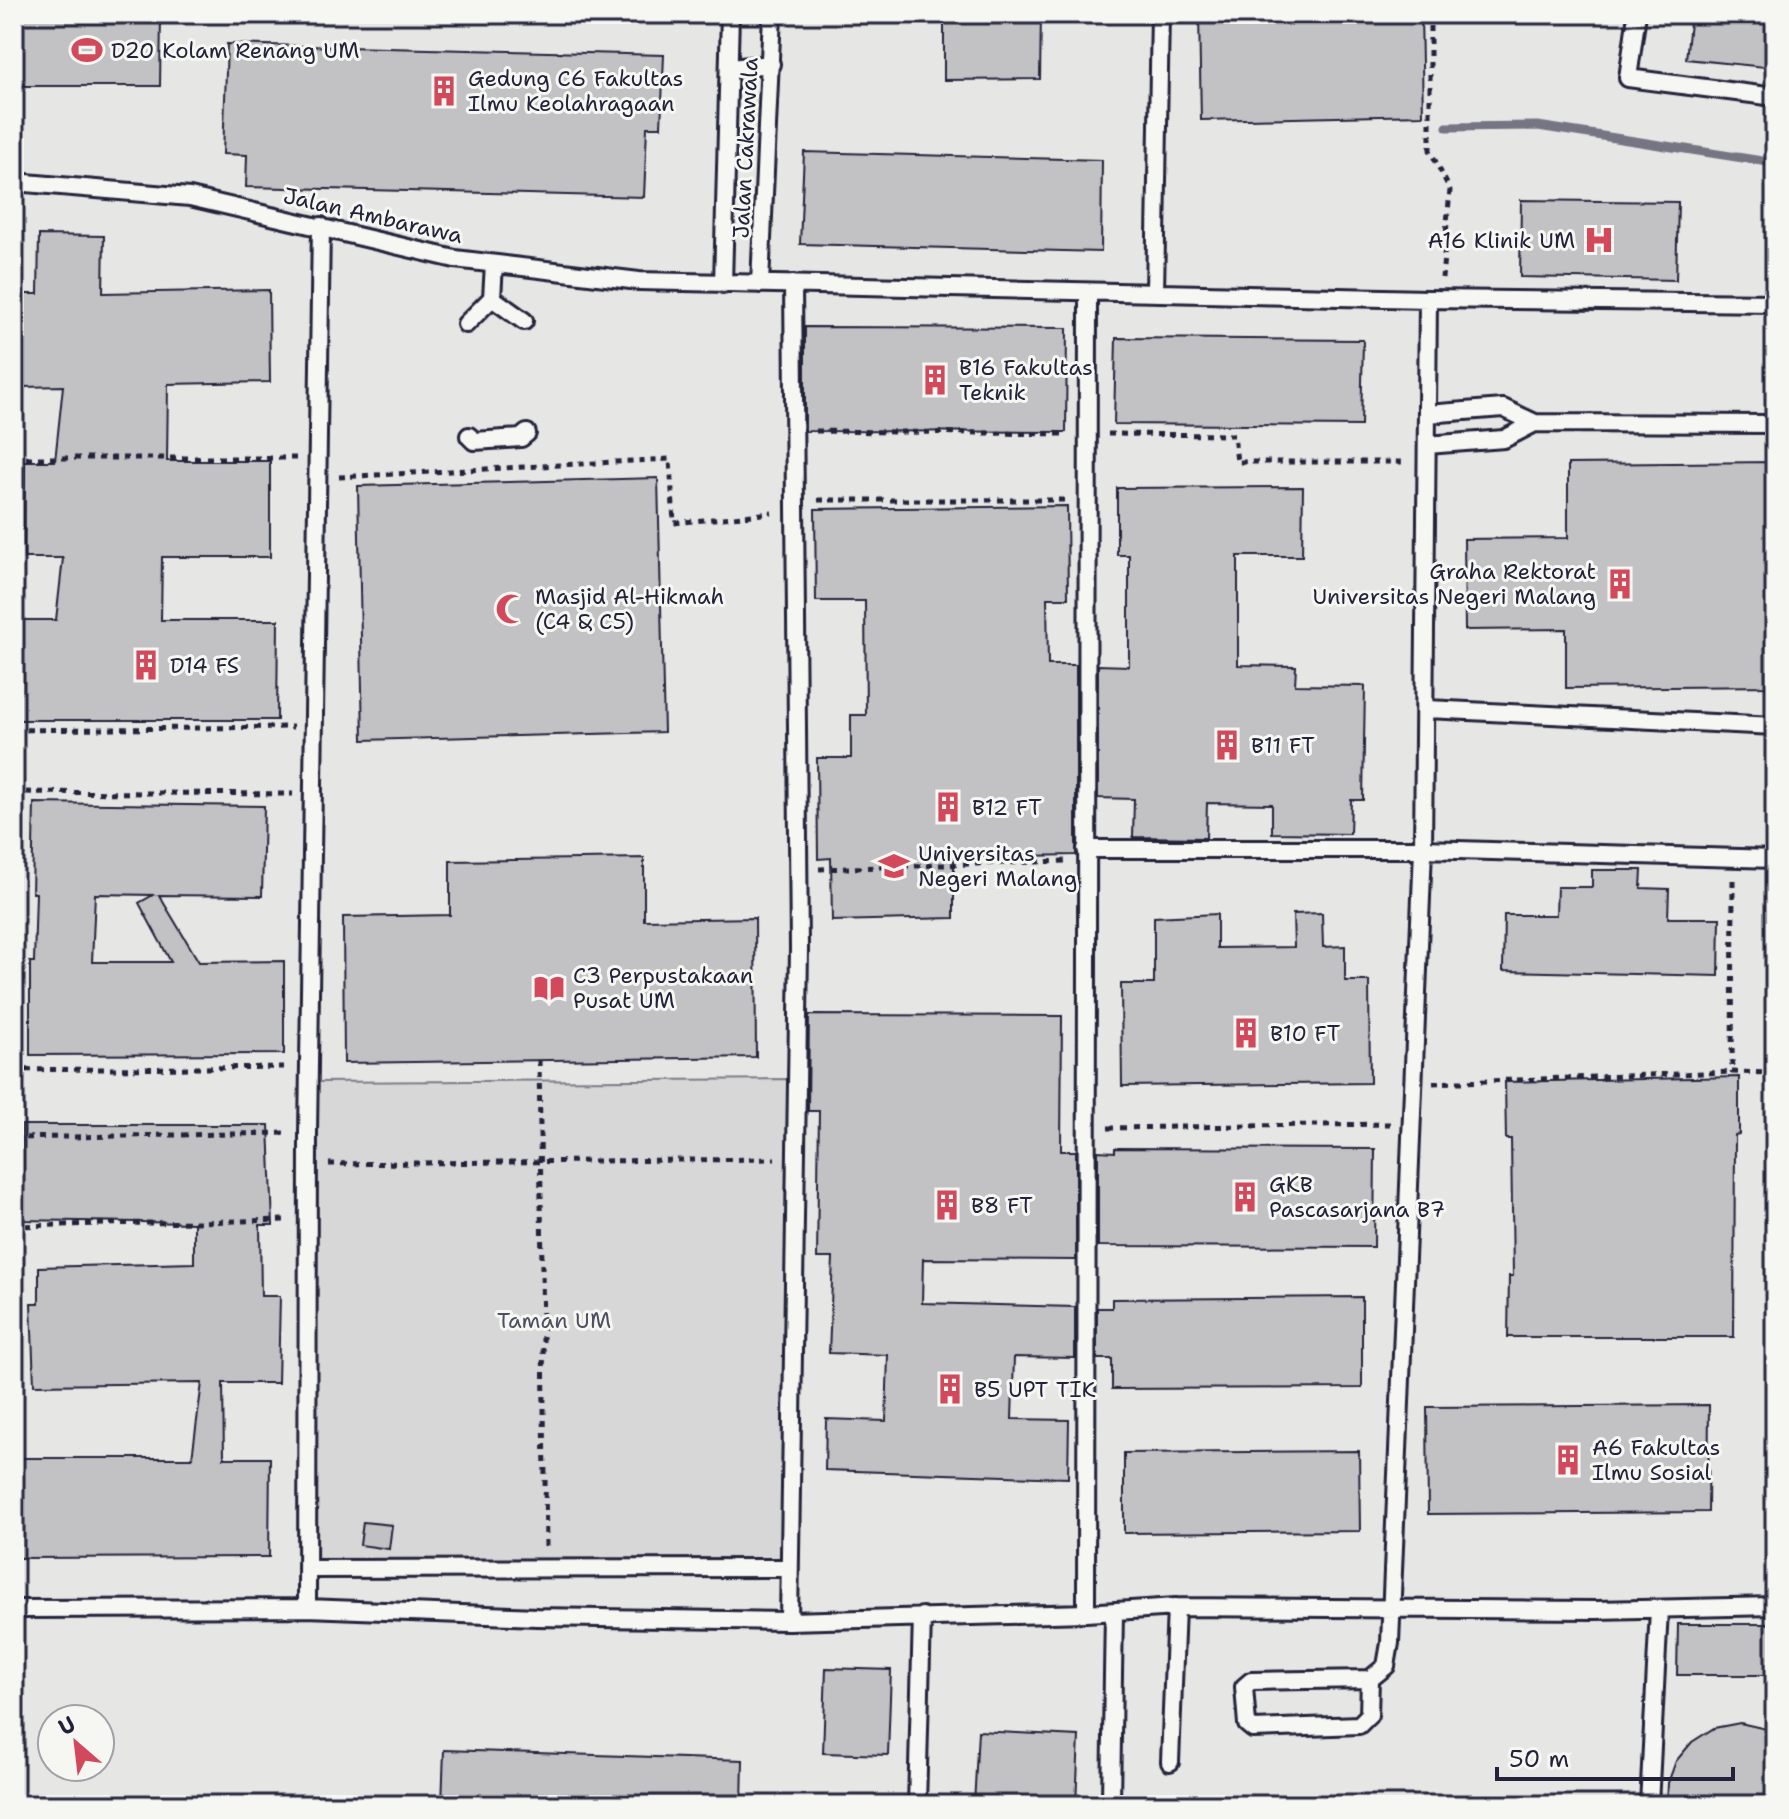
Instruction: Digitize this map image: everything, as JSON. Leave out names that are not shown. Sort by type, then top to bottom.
[{"type":"lane","name":"Jalan Cakrawala","points":[[723,284],[730,14]]},
{"type":"lane","name":"Jalan Cakrawala","points":[[760,284],[772,14]]},
{"type":"lane","points":[[1155,293],[1160,14]]},
{"type":"lane","points":[[1637,14],[1628,78],[1775,97]]},
{"type":"lane","points":[[730,68],[771,64]]},
{"type":"lane","name":"Jalan Ambarawa","points":[[14,182],[190,197],[455,259],[613,279],[1088,292],[1775,303]]},
{"type":"lane","points":[[307,1608],[308,1133],[321,226]]},
{"type":"lane","points":[[466,324],[492,298],[494,264]]},
{"type":"lane","points":[[789,1621],[798,869],[793,284]]},
{"type":"lane","points":[[1086,1613],[1088,292]]},
{"type":"lane","points":[[492,298],[524,321]]},
{"type":"lane","points":[[1370,1679],[1369,1715],[1359,1725],[1253,1729],[1247,1724],[1244,1687],[1251,1681],[1370,1679],[1386,1666],[1393,1606],[1423,849],[1427,709],[1427,414],[1434,299]]},
{"type":"lane","points":[[1427,414],[1503,408],[1535,423],[1775,424]]},
{"type":"lane","points":[[1427,454],[1504,439],[1535,423]]},
{"type":"lane","points":[[469,436],[474,441],[521,438],[527,433]]},
{"type":"lane","points":[[1427,709],[1775,726]]},
{"type":"lane","points":[[1086,855],[1423,849],[1775,859]]},
{"type":"lane","points":[[308,1569],[788,1568]]},
{"type":"lane","points":[[14,1609],[307,1608],[537,1617],[789,1621],[1114,1612],[1176,1607],[1659,1609],[1775,1606]]},
{"type":"lane","points":[[1170,1762],[1176,1607]]},
{"type":"lane","points":[[1649,1805],[1659,1609]]},
{"type":"lane","points":[[1111,1800],[1114,1612]]},
{"type":"lane","points":[[917,1805],[922,1616]]},
{"type":"path","points":[[1430,14],[1430,150],[1450,190],[1434,299]]},
{"type":"path","points":[[793,431],[1234,435],[1237,462],[1427,454]]},
{"type":"path","points":[[14,458],[318,458]]},
{"type":"path","points":[[318,478],[670,459],[674,523],[793,505],[1087,500]]},
{"type":"path","points":[[14,730],[315,727]]},
{"type":"path","points":[[14,792],[314,794]]},
{"type":"path","points":[[798,869],[1086,855]]},
{"type":"path","points":[[1732,1072],[1733,859]]},
{"type":"path","points":[[539,1060],[546,1568]]},
{"type":"path","points":[[14,1070],[309,1066]]},
{"type":"path","points":[[1412,1084],[1775,1073]]},
{"type":"path","points":[[1087,1128],[1411,1123]]},
{"type":"path","points":[[14,1138],[308,1133]]},
{"type":"path","points":[[308,1164],[796,1159]]},
{"type":"path","points":[[14,1226],[308,1220]]},
{"type":"shaded area","name":"Universitas Negeri Malang","points":[[14,14],[1775,14],[1775,1805],[14,1805]]},
{"type":"green space","name":"Taman UM","points":[[797,1079],[792,1559],[310,1562],[310,1082]]},
{"type":"building","name":"D20 Kolam Renang UM","points":[[14,14],[161,14],[160,86],[14,86]]},
{"type":"building","points":[[944,14],[1041,14],[1040,79],[944,80]]},
{"type":"building","points":[[1199,14],[1421,14],[1423,115],[1201,120]]},
{"type":"building","points":[[1691,14],[1775,14],[1775,68],[1686,59]]},
{"type":"building","name":"Gedung C6 Fakultas Ilmu Keolahragaan","points":[[227,44],[664,55],[661,127],[647,127],[644,197],[246,187],[247,155],[223,154]]},
{"type":"building","points":[[804,152],[1102,160],[1101,252],[800,244]]},
{"type":"building","name":"A16 Klinik UM","points":[[1521,200],[1678,202],[1676,280],[1520,277]]},
{"type":"building","points":[[39,235],[104,236],[103,293],[269,290],[270,382],[168,384],[167,461],[270,461],[270,557],[162,557],[161,620],[278,620],[277,720],[14,720],[14,620],[56,620],[63,558],[24,558],[25,461],[55,461],[63,386],[23,387],[22,294],[38,294]]},
{"type":"building","name":"B16 Fakultas Teknik","points":[[805,327],[1067,328],[1066,432],[805,431]]},
{"type":"building","points":[[1116,338],[1363,340],[1361,426],[1114,424]]},
{"type":"building","name":"Graha Rektorat Universitas Negeri Malang","points":[[1775,462],[1775,686],[1566,688],[1566,629],[1465,630],[1464,539],[1568,538],[1568,464]]},
{"type":"building","name":"Masjid Al-Hikmah (C4 & C5)","points":[[658,478],[664,732],[363,740],[358,486]]},
{"type":"building","name":"B11 FT","points":[[1303,487],[1302,556],[1238,556],[1238,665],[1296,666],[1295,685],[1365,686],[1363,800],[1351,800],[1350,834],[1272,833],[1272,804],[1207,803],[1206,838],[1133,837],[1134,799],[1098,798],[1098,665],[1129,666],[1129,555],[1117,555],[1117,488]]},
{"type":"building","points":[[1067,506],[1068,598],[1047,598],[1048,665],[1076,665],[1076,855],[954,857],[954,918],[832,921],[831,858],[818,859],[817,758],[851,758],[851,715],[866,715],[865,601],[816,601],[815,509]]},
{"type":"building","points":[[34,803],[264,806],[262,896],[159,895],[199,962],[284,961],[284,1054],[30,1055],[30,962],[34,962],[36,893],[32,893]],"holes":[[[95,894],[153,895],[139,903],[171,962],[92,962]]]},
{"type":"building","name":"C3 Perpustakaan Pusat UM","points":[[644,858],[644,920],[755,918],[756,1057],[344,1063],[343,917],[450,915],[450,861]]},
{"type":"building","points":[[1592,870],[1642,870],[1641,888],[1669,889],[1668,918],[1720,918],[1719,976],[1503,971],[1504,915],[1556,915],[1557,887],[1592,887]]},
{"type":"building","name":"B10 FT","points":[[1322,913],[1323,947],[1345,946],[1345,981],[1369,981],[1370,1083],[1122,1086],[1121,984],[1154,984],[1154,917],[1217,914],[1217,948],[1294,947],[1293,914]]},
{"type":"building","points":[[809,1015],[1062,1016],[1061,1151],[1076,1151],[1076,1260],[923,1259],[922,1303],[1075,1307],[1075,1358],[1014,1357],[1012,1419],[1069,1420],[1068,1478],[825,1470],[826,1419],[886,1421],[888,1355],[829,1353],[833,1258],[817,1258],[819,1111],[808,1111]]},
{"type":"building","points":[[1739,1077],[1739,1134],[1735,1135],[1734,1337],[1508,1337],[1509,1276],[1513,1276],[1511,1139],[1506,1139],[1505,1082]]},
{"type":"building","points":[[22,1125],[269,1125],[273,1225],[260,1225],[261,1296],[280,1296],[278,1383],[223,1383],[224,1458],[270,1458],[269,1557],[19,1558],[19,1458],[192,1458],[202,1383],[34,1385],[31,1303],[39,1303],[39,1267],[194,1263],[194,1223],[21,1220]]},
{"type":"building","name":"GKB Pascasarjana B7","points":[[1115,1148],[1375,1149],[1374,1247],[1098,1246],[1098,1151],[1115,1152]]},
{"type":"building","points":[[1362,1297],[1362,1388],[1112,1389],[1112,1359],[1097,1359],[1097,1308],[1112,1308],[1112,1299]]},
{"type":"building","name":"A6 Fakultas Ilmu Sosial","points":[[1709,1405],[1708,1512],[1428,1514],[1427,1407]]},
{"type":"building","points":[[1359,1451],[1360,1531],[1124,1533],[1124,1453]]},
{"type":"building","points":[[363,1522],[392,1525],[389,1549],[360,1545]]},
{"type":"building","points":[[1678,1624],[1775,1624],[1775,1675],[1677,1675]]},
{"type":"building","points":[[826,1668],[891,1670],[888,1755],[823,1753]]},
{"type":"building","points":[[1740,1723],[1775,1731],[1775,1805],[1667,1805],[1668,1783],[1676,1761],[1692,1742],[1714,1728]]},
{"type":"building","points":[[978,1731],[1079,1736],[1076,1805],[974,1805]]},
{"type":"building","points":[[444,1750],[743,1760],[742,1805],[442,1805]]},
{"type":"waterway","points":[[1447,127],[1538,126],[1775,163]]},
{"type":"place","name":"D20 Kolam Renang UM","points":[[87,50]]},
{"type":"place","name":"Gedung C6 Fakultas Ilmu Keolahragaan","points":[[444,91]]},
{"type":"place","name":"A16 Klinik UM","points":[[1599,240]]},
{"type":"place","name":"B16 Fakultas Teknik","points":[[935,380]]},
{"type":"place","name":"Graha Rektorat Universitas Negeri Malang","points":[[1620,584]]},
{"type":"place","name":"Masjid Al-Hikmah (C4 & C5)","points":[[511,609]]},
{"type":"place","name":"D14 FS","points":[[146,665]]},
{"type":"place","name":"B11 FT","points":[[1227,745]]},
{"type":"place","name":"B12 FT","points":[[948,807]]},
{"type":"place","name":"Universitas Negeri Malang","points":[[894,866]]},
{"type":"place","name":"C3 Perpustakaan Pusat UM","points":[[549,988]]},
{"type":"place","name":"B10 FT","points":[[1246,1033]]},
{"type":"place","name":"GKB Pascasarjana B7","points":[[1245,1197]]},
{"type":"place","name":"B8 FT","points":[[947,1205]]},
{"type":"place","name":"B5 UPT TIK","points":[[950,1389]]},
{"type":"place","name":"A6 Fakultas Ilmu Sosial","points":[[1568,1460]]}]
